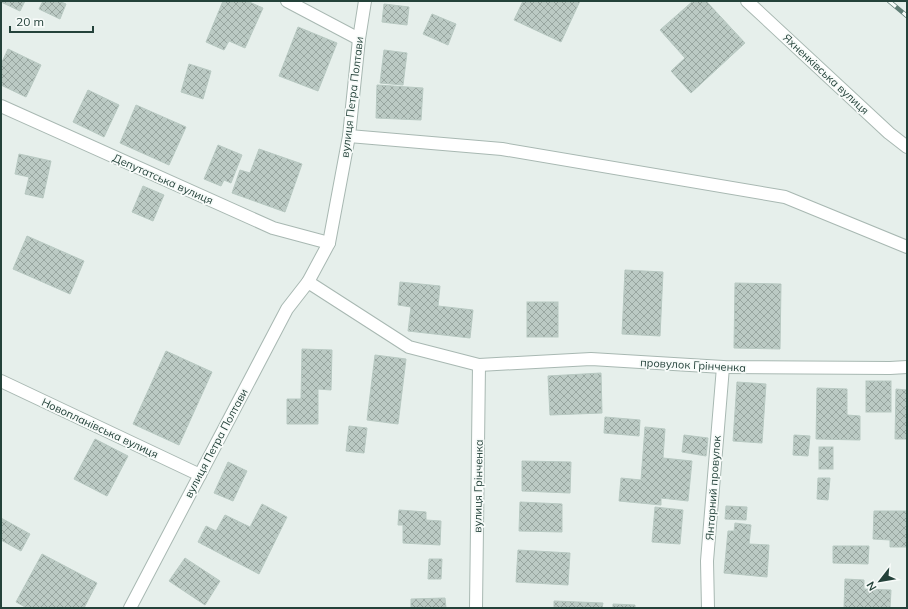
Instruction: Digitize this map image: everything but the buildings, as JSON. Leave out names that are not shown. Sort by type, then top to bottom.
[{"type":"street","points":[[287,1],[359,39]]},
{"type":"street","name":"вулиця Петра Полтави","points":[[130,608],[287,309],[308,282],[329,243],[349,136],[359,39],[365,1]]},
{"type":"street","name":"Яхненківська вулиця","points":[[747,1],[889,133],[907,147]]},
{"type":"street","name":"Депутатська вулиця","points":[[1,106],[273,228],[329,243]]},
{"type":"street","points":[[349,136],[502,150],[785,197],[907,248]]},
{"type":"street","points":[[308,282],[409,347],[479,365]]},
{"type":"street","name":"провулок Грінченка","points":[[479,365],[591,359],[723,367],[907,367]]},
{"type":"street","name":"вулиця Грінченка","points":[[476,608],[479,365]]},
{"type":"street","name":"Янтарний провулок","points":[[708,608],[707,560],[723,367]]},
{"type":"street","name":"Новопланівська вулиця","points":[[1,381],[200,475]]},
{"type":"railway","points":[[889,1],[907,16]]}]
